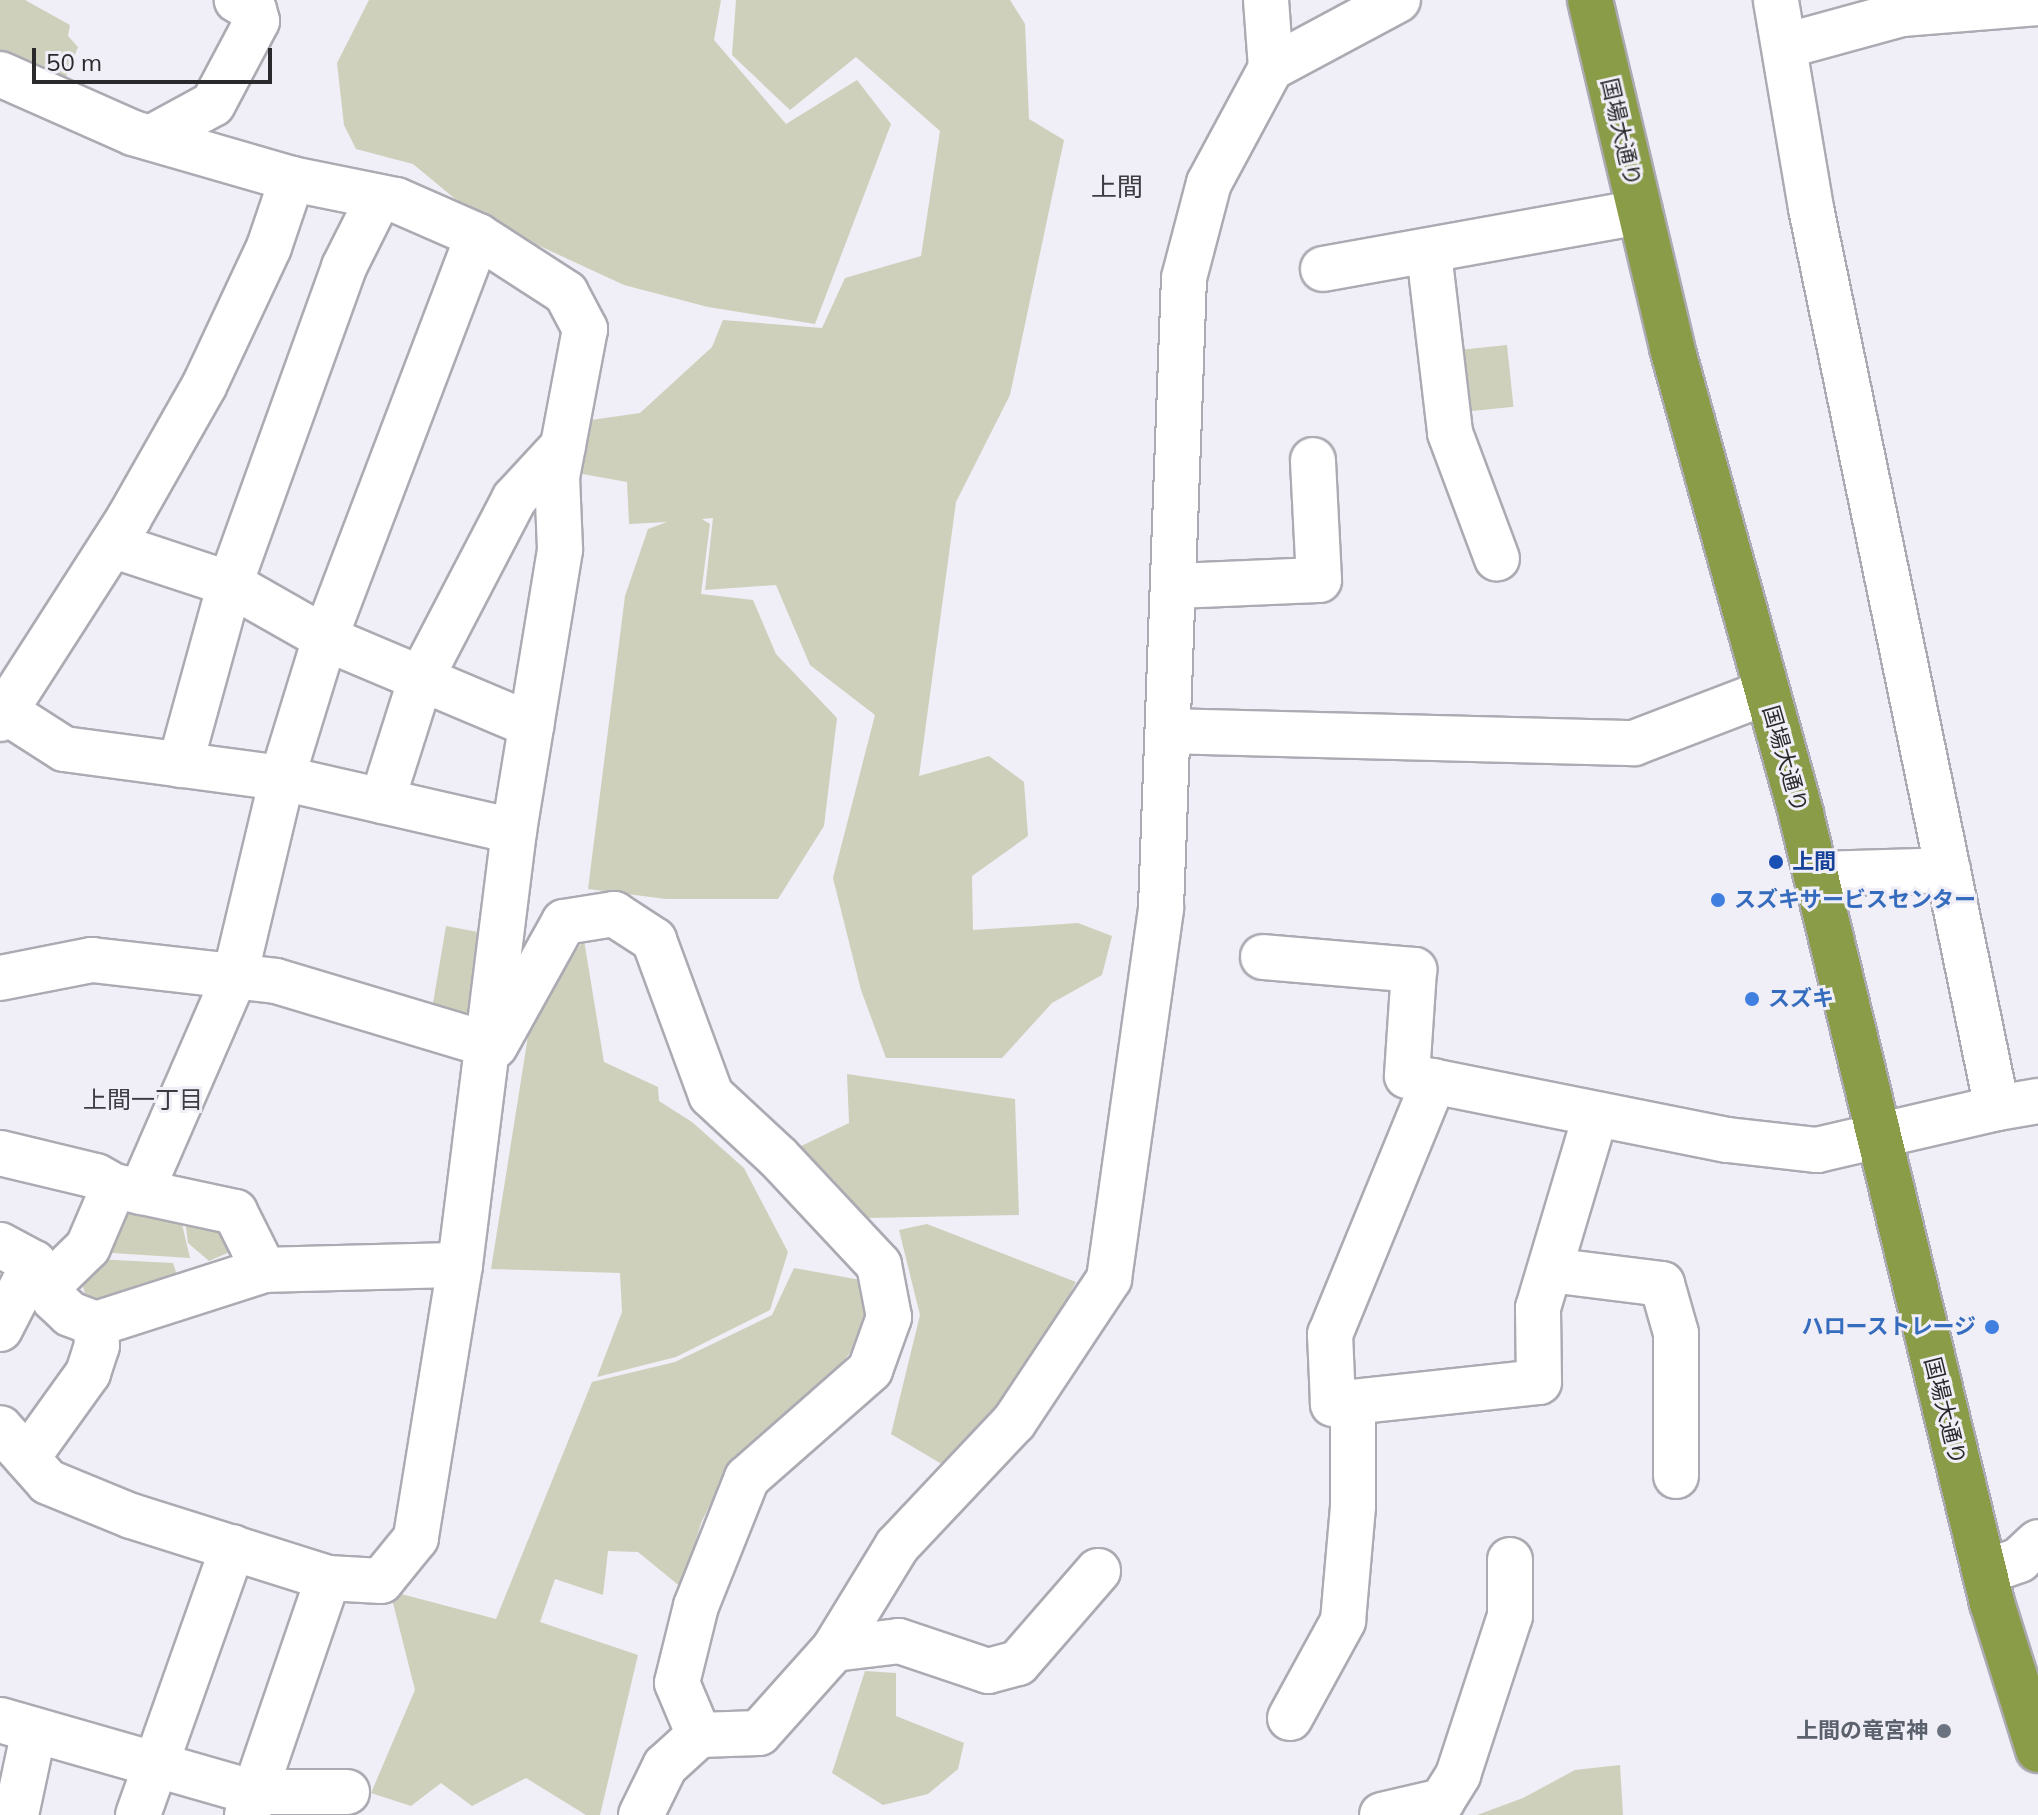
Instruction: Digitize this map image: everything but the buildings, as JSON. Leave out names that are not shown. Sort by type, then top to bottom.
[{"type":"highway","name":"国場大通り","points":[[1590,0],[1640,212],[1816,874],[1985,1572],[2038,1750]]},
{"type":"street","points":[[152,137],[213,104],[257,21],[254,10],[237,0]]},
{"type":"street","points":[[641,1815],[665,1766],[699,1735],[759,1733],[834,1649],[897,1546],[1014,1422],[1109,1279],[1161,908],[1184,278],[1209,183],[1271,68],[1266,0]]},
{"type":"street","points":[[1271,68],[1398,0]]},
{"type":"street","points":[[1263,957],[1414,970],[1407,1076],[1728,1140],[1817,1150],[2018,1104],[1948,870],[1811,208],[1776,0]]},
{"type":"street","points":[[1785,46],[1902,14],[2038,3]]},
{"type":"street","points":[[0,74],[152,137],[292,179],[379,197],[478,236],[566,293],[585,329],[557,477],[560,550],[514,831],[460,1265],[416,1538],[381,1581],[328,1578],[131,1516],[48,1482],[13,1443],[88,1373],[97,1346],[96,1324]]},
{"type":"street","points":[[292,179],[269,247],[204,386],[112,545],[2,713],[64,749],[282,778],[514,831]]},
{"type":"street","points":[[180,765],[230,584],[344,267],[379,197]]},
{"type":"street","points":[[1323,269],[1429,253],[1640,212]]},
{"type":"street","points":[[27,1265],[88,1247],[127,1189],[235,976],[282,778],[325,638],[478,236]]},
{"type":"street","points":[[1429,253],[1450,433],[1497,559]]},
{"type":"street","points":[[382,801],[421,678],[514,499],[563,446]]},
{"type":"street","points":[[1175,586],[1319,580],[1313,460]]},
{"type":"street","points":[[112,545],[230,584],[325,638],[531,725]]},
{"type":"street","points":[[1168,731],[1634,743],[1767,692]]},
{"type":"street","points":[[1816,874],[1948,870]]},
{"type":"street","points":[[485,1055],[564,922],[614,914],[654,940],[711,1095],[778,1157],[879,1265],[889,1317],[870,1370],[747,1478],[696,1606],[677,1683],[699,1735]]},
{"type":"street","points":[[0,978],[92,960],[276,981],[485,1055]]},
{"type":"street","points":[[1434,1081],[1330,1334],[1333,1404],[1539,1382],[1538,1308],[1596,1114]]},
{"type":"street","points":[[0,1153],[96,1176],[127,1189],[235,1212],[264,1270]]},
{"type":"street","points":[[27,1265],[70,1314],[96,1324],[264,1270],[460,1265]]},
{"type":"street","points":[[0,1329],[27,1265]]},
{"type":"street","points":[[1550,1270],[1662,1284],[1676,1333],[1676,1476]]},
{"type":"street","points":[[1290,1718],[1343,1621],[1353,1506],[1353,1402]]},
{"type":"street","points":[[1985,1572],[2019,1560],[2038,1542]]},
{"type":"street","points":[[138,1815],[152,1767],[233,1547]]},
{"type":"street","points":[[1382,1815],[1442,1801],[1458,1775],[1510,1616],[1510,1560]]},
{"type":"street","points":[[834,1649],[899,1641],[988,1671],[1018,1663],[1098,1571]]},
{"type":"street","points":[[249,1803],[328,1578]]},
{"type":"street","points":[[16,1815],[17,1725],[152,1767],[249,1803],[347,1792]]},
{"type":"green space","points":[[0,0],[25,0],[70,25],[68,36],[78,47],[61,89],[0,64]]},
{"type":"green space","points":[[369,0],[721,0],[714,40],[786,124],[857,80],[891,124],[815,324],[708,307],[624,285],[477,217],[413,164],[356,149],[344,125],[337,63]]},
{"type":"green space","points":[[736,0],[1010,0],[1025,24],[1029,119],[1064,140],[1010,395],[956,502],[919,776],[989,756],[1024,782],[1028,836],[972,876],[973,930],[1078,923],[1112,936],[1102,975],[1052,1003],[1002,1058],[886,1058],[861,990],[833,878],[875,715],[810,665],[776,585],[705,590],[713,518],[702,519],[710,524],[701,594],[753,600],[776,654],[837,718],[824,826],[778,899],[666,899],[588,889],[625,596],[648,529],[667,522],[629,524],[627,482],[577,473],[584,421],[640,413],[712,347],[723,320],[822,328],[845,278],[921,256],[940,131],[856,57],[790,110],[732,55]]},
{"type":"green space","points":[[1507,345],[1513,407],[1468,411],[1461,350]]},
{"type":"green space","points":[[446,926],[483,933],[470,1015],[454,1024],[431,1015]]},
{"type":"green space","points":[[584,940],[604,1062],[658,1087],[659,1101],[692,1122],[744,1168],[788,1252],[770,1310],[676,1357],[597,1377],[622,1312],[620,1273],[491,1269],[532,1011]]},
{"type":"green space","points":[[847,1074],[1015,1099],[1019,1215],[867,1218],[797,1148],[849,1123]]},
{"type":"green space","points":[[141,1206],[180,1216],[190,1258],[112,1253],[123,1211]]},
{"type":"green space","points":[[184,1212],[201,1213],[239,1248],[209,1261],[188,1243]]},
{"type":"green space","points":[[927,1224],[1076,1282],[1028,1373],[945,1466],[891,1434],[920,1315],[899,1230]]},
{"type":"green space","points":[[95,1259],[173,1263],[178,1278],[107,1303],[85,1294],[80,1275]]},
{"type":"green space","points":[[794,1268],[872,1282],[861,1339],[822,1388],[733,1458],[701,1523],[682,1588],[638,1552],[608,1551],[603,1595],[555,1579],[540,1622],[638,1655],[600,1815],[586,1815],[526,1778],[472,1806],[441,1783],[411,1806],[371,1793],[415,1690],[390,1591],[496,1619],[592,1382],[675,1362],[772,1315]]},
{"type":"green space","points":[[865,1671],[896,1673],[896,1716],[964,1743],[958,1769],[928,1794],[883,1805],[832,1773]]},
{"type":"green space","points":[[1620,1765],[1623,1815],[1477,1815],[1523,1798],[1575,1770]]},
{"type":"place","name":"上間","points":[[1776,862]]},
{"type":"place","name":"スズキサービスセンター","points":[[1718,900]]},
{"type":"place","name":"スズキ","points":[[1752,999]]},
{"type":"place","name":"ハローストレージ","points":[[1992,1327]]},
{"type":"place","name":"上間の竜宮神","points":[[1944,1731]]},
{"type":"district","name":"上間","points":[[1117,187]]},
{"type":"district","name":"上間一丁目","points":[[143,1100]]}]
